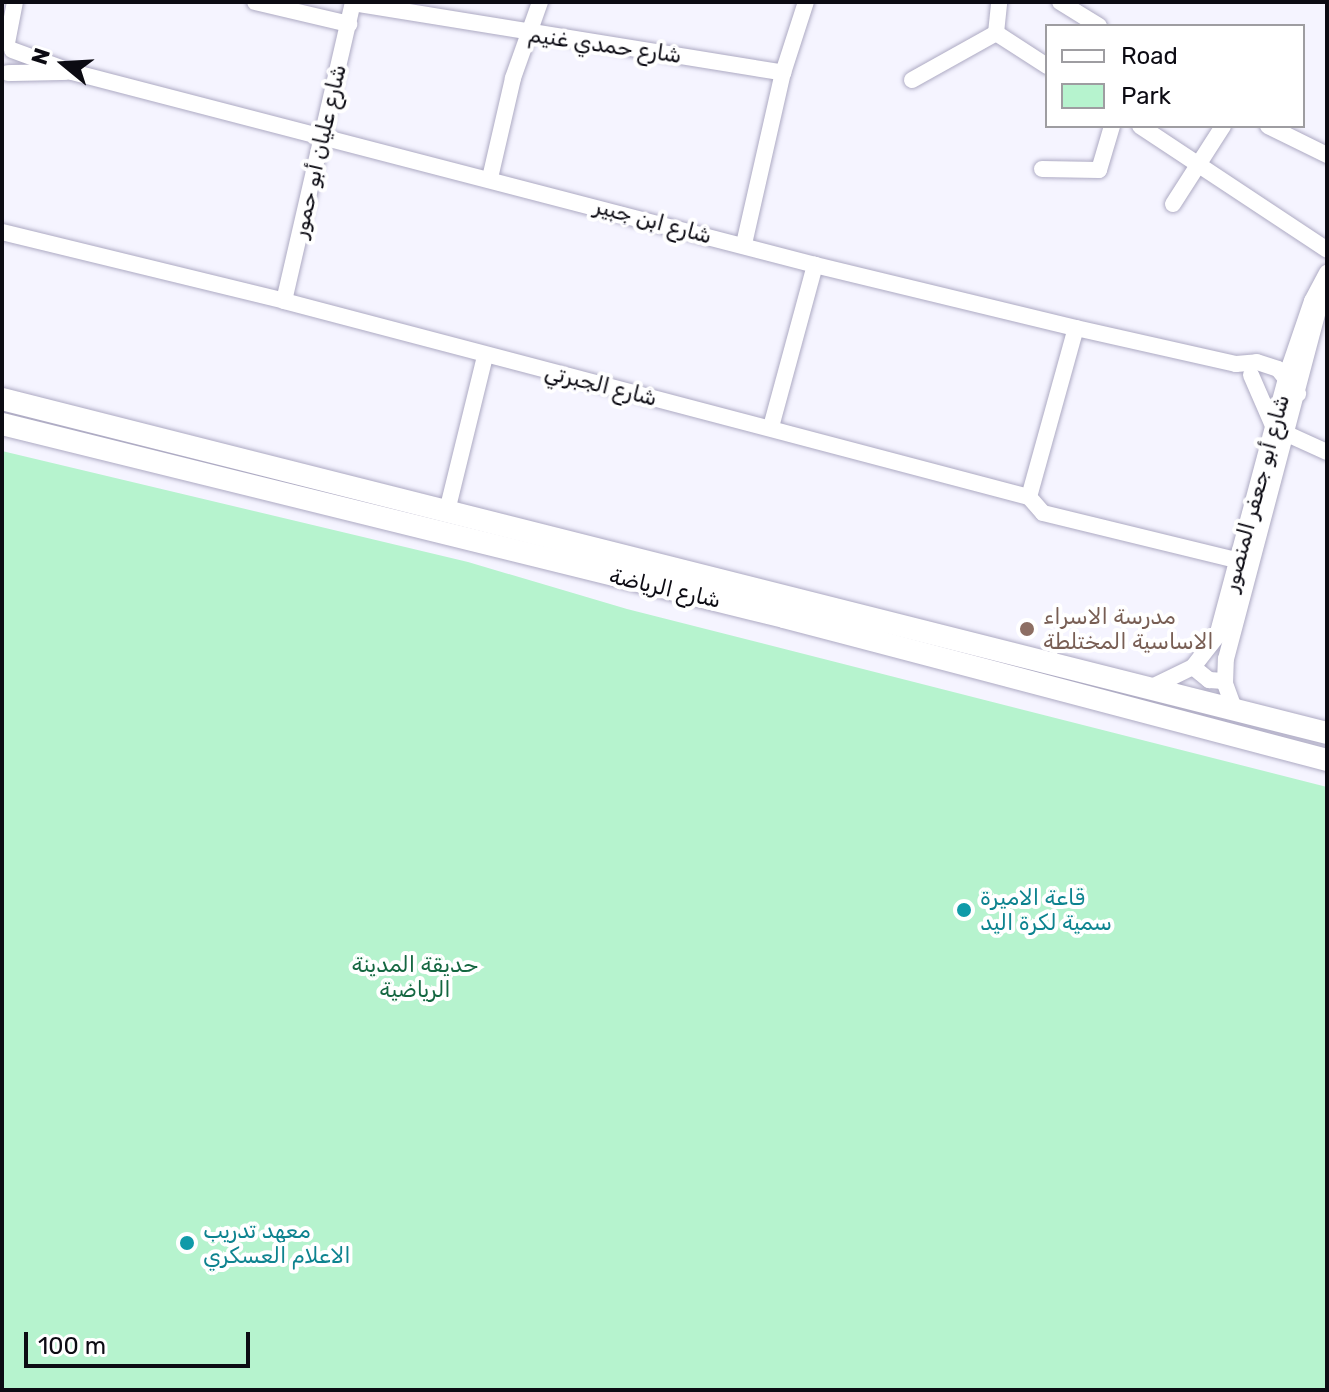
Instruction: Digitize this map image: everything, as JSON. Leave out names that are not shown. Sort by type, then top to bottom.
[{"type":"main road","name":"شارع الرياضة","points":[[2,399],[885,618],[1327,733]]},
{"type":"main road","points":[[82,443],[88,420]]},
{"type":"main road","name":"شارع الرياضة","points":[[2,424],[879,642],[1327,760]]},
{"type":"main road","points":[[879,642],[885,618]]},
{"type":"street","points":[[4,75],[14,62],[7,44],[15,2]]},
{"type":"street","points":[[255,2],[349,24]]},
{"type":"street","name":"شارع عليان أبو حمور","points":[[284,301],[353,2]]},
{"type":"street","name":"شارع حمدي غنيم","points":[[353,2],[527,34],[783,73]]},
{"type":"street","points":[[490,178],[527,34],[540,2]]},
{"type":"street","points":[[744,244],[783,73],[806,2]]},
{"type":"street","points":[[996,33],[999,2]]},
{"type":"street","points":[[1060,2],[1096,24]]},
{"type":"street","points":[[996,33],[1045,65]]},
{"type":"street","points":[[912,80],[996,33]]},
{"type":"street","name":"شارع ابن جبير","points":[[7,44],[72,72],[490,178],[815,265],[1236,364],[1257,362],[1278,369],[1287,378]]},
{"type":"street","name":"شارع ابن جبير","points":[[4,75],[72,72]]},
{"type":"street","points":[[1042,169],[1099,170],[1111,128]]},
{"type":"street","points":[[1143,128],[1327,250]]},
{"type":"street","points":[[1173,204],[1222,128]]},
{"type":"street","points":[[1272,128],[1327,155]]},
{"type":"street","name":"شارع الجبرتي","points":[[2,232],[284,301],[485,356],[771,427],[1029,497],[1043,513],[1243,562]]},
{"type":"street","points":[[771,427],[815,265]]},
{"type":"street","name":"شارع أبو جعفر المنصور","points":[[1280,433],[1305,371],[1327,273]]},
{"type":"street","name":"شارع أبو جعفر المنصور","points":[[1154,686],[1193,667],[1217,636],[1243,562],[1280,433],[1287,378],[1312,301],[1327,273]]},
{"type":"street","points":[[1029,497],[1076,328]]},
{"type":"street","points":[[447,511],[485,356]]},
{"type":"street","name":"شارع ابن جبير","points":[[1236,364],[1251,375]]},
{"type":"street","points":[[1251,375],[1274,382],[1305,371]]},
{"type":"street","points":[[1251,375],[1280,433],[1327,452]]},
{"type":"street","points":[[1287,378],[1298,394]]},
{"type":"street","name":"شارع أبو جعفر المنصور","points":[[1224,681],[1243,562]]},
{"type":"street","points":[[1193,667],[1205,678],[1224,681],[1235,711]]},
{"type":"green space","name":"حديقة المدينة الرياضية","points":[[2,451],[468,562],[627,609],[1327,787],[1327,1390],[2,1390]]},
{"type":"place","name":"مدرسة الاسراء الاساسية المختلطة","points":[[1027,629]]},
{"type":"place","name":"قاعة الاميرة سمية لكرة اليد","points":[[964,910]]},
{"type":"place","name":"معهد تدريب الاعلام العسكري","points":[[187,1243]]}]
